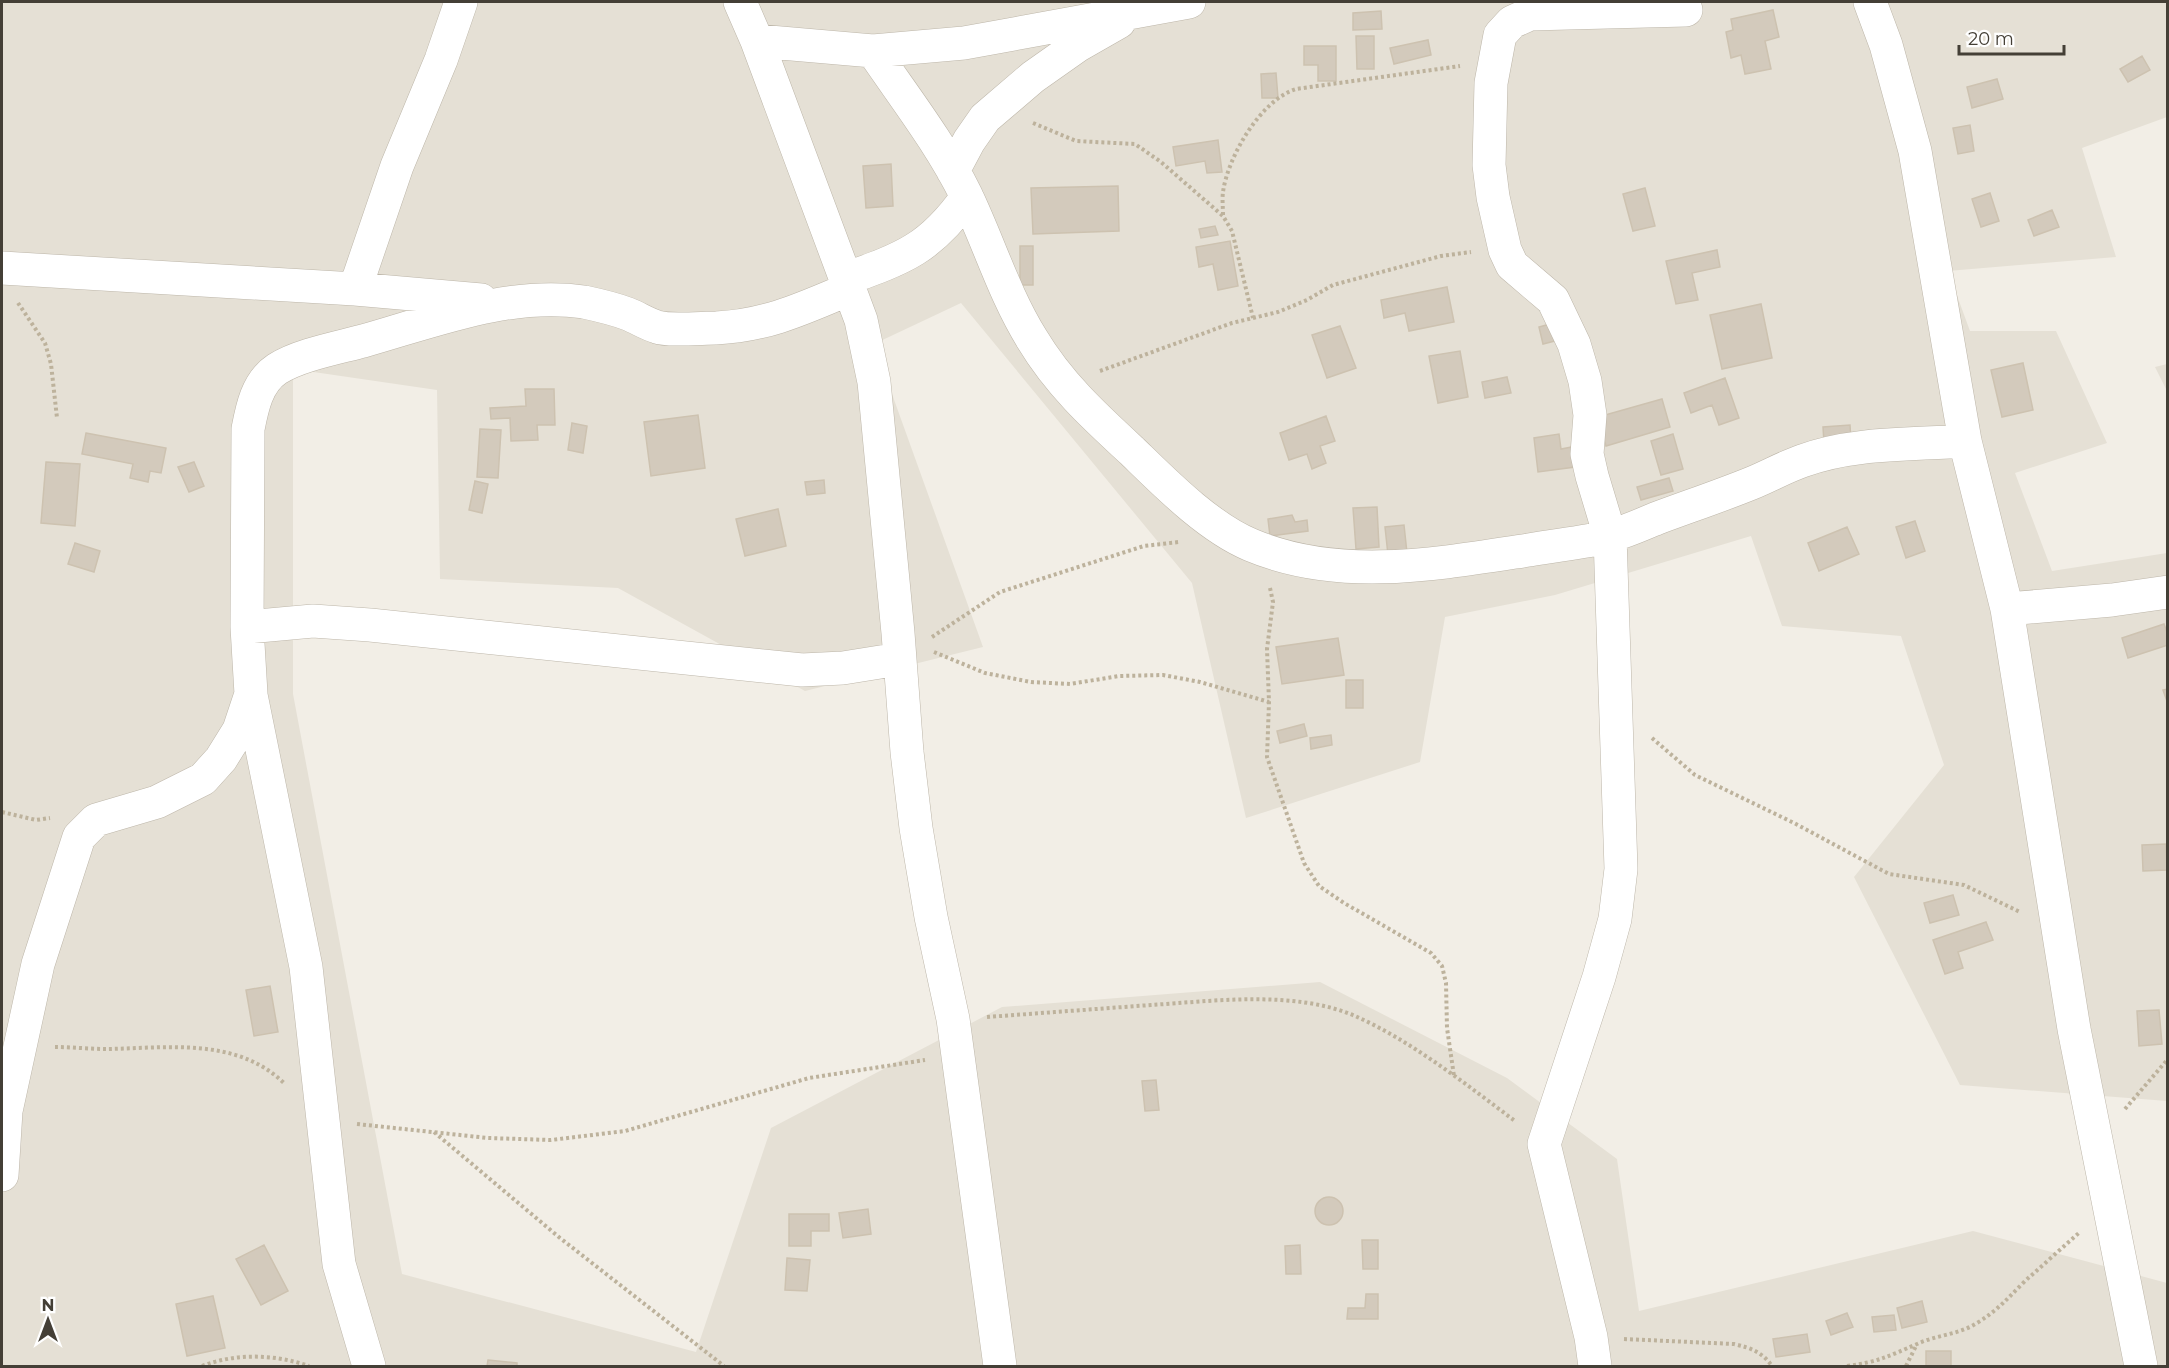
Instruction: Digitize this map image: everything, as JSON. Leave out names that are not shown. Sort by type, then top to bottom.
[{"type":"street","points":[[354,289],[397,166],[441,60],[461,2]]},
{"type":"street","points":[[740,2],[757,41],[861,320],[874,382],[898,633],[909,652],[916,828],[931,917],[953,1019],[1000,1366]]},
{"type":"street","points":[[757,41],[873,51],[964,43],[1189,2]]},
{"type":"street","points":[[1870,2],[1886,45],[1915,151],[1965,441],[2007,609],[2074,1029],[2141,1366]]},
{"type":"street","points":[[2,268],[354,289],[510,302],[539,300],[584,302],[626,314],[658,328],[717,328],[756,324],[786,316],[924,243],[950,220],[969,141],[985,118],[1033,77],[1077,46],[1139,10]]},
{"type":"street","points":[[1593,1352],[1544,1144],[1599,977],[1615,919],[1621,869],[1610,536],[1587,453],[1590,415],[1586,381],[1574,344],[1553,300],[1512,265],[1505,250],[1493,197],[1489,165],[1491,82],[1500,35],[1512,22],[1530,14],[1686,10]]},
{"type":"street","points":[[873,51],[935,141],[960,184],[1016,310],[1046,362],[1063,385],[1177,494],[1236,537],[1322,564],[1358,567],[1406,566],[1460,561],[1610,536],[1820,455],[1852,449],[1965,441]]},
{"type":"street","points":[[369,1366],[339,1264],[306,967],[251,694],[248,627],[248,429],[253,402],[267,380],[277,370],[310,356],[510,302]]},
{"type":"street","points":[[2007,609],[2112,600],[2168,592]]},
{"type":"street","points":[[248,627],[313,621],[370,625],[802,670],[843,668],[909,652]]},
{"type":"street","points":[[2,1175],[6,1111],[38,964],[79,837],[96,820],[157,802],[203,779],[221,759],[239,730],[251,694]]},
{"type":"path","points":[[1223,216],[1223,191],[1230,168],[1245,137],[1265,110],[1286,92],[1494,61]]},
{"type":"path","points":[[1004,102],[1035,125],[1076,141],[1135,144],[1161,162],[1223,216],[1232,231],[1252,318]]},
{"type":"path","points":[[1063,385],[1232,323],[1278,312],[1307,300],[1333,285],[1450,255],[1505,250]]},
{"type":"path","points":[[15,298],[45,343],[51,364],[57,418]]},
{"type":"path","points":[[909,652],[1000,592],[1144,546],[1192,539],[1236,537],[1269,578],[1273,602],[1266,649],[1269,702],[1267,757],[1304,863],[1319,886],[1431,953],[1442,966],[1446,983],[1447,1028],[1455,1077]]},
{"type":"path","points":[[909,652],[985,673],[1031,681],[1070,684],[1119,676],[1164,675],[1200,682],[1269,702]]},
{"type":"path","points":[[1617,709],[1695,775],[1794,823],[1889,874],[1964,885],[2012,909],[2057,921]]},
{"type":"path","points":[[953,1019],[1239,999],[1313,1003],[1354,1016],[1404,1043],[1455,1077],[1544,1144]]},
{"type":"path","points":[[21,1045],[104,1049],[168,1046],[208,1049],[236,1054],[270,1069],[285,1083]]},
{"type":"path","points":[[323,1120],[488,1137],[551,1140],[625,1131],[809,1078],[958,1054]]},
{"type":"path","points":[[2098,1141],[2168,1059]]},
{"type":"path","points":[[434,1132],[560,1238],[724,1366]]},
{"type":"path","points":[[1847,1366],[1874,1363],[1977,1323],[2007,1301],[2022,1284],[2109,1205]]},
{"type":"path","points":[[1593,1352],[1734,1344],[1752,1348],[1765,1356],[1772,1366]]},
{"type":"path","points":[[1906,1366],[1918,1344]]},
{"type":"path","points":[[202,1366],[221,1359],[258,1356],[289,1359],[309,1366]]},
{"type":"shaded area","points":[[2,2],[2167,2],[2167,117],[2082,148],[2116,257],[1948,271],[1970,331],[2056,331],[2107,443],[2015,473],[2052,571],[2167,553],[2167,1101],[1960,1085],[1854,877],[1944,765],[1901,636],[1782,626],[1751,536],[1555,595],[1445,617],[1420,762],[1246,818],[1192,583],[961,303],[874,344],[983,647],[805,691],[618,588],[440,579],[437,390],[293,369],[293,694],[402,1274],[696,1352],[771,1128],[1002,1007],[1320,982],[1507,1078],[1617,1159],[1639,1311],[1973,1231],[2167,1283],[2167,1366],[2,1366]]},
{"type":"shaded area","points":[[2168,364],[2167,391],[2155,367]]},
{"type":"building","points":[[1773,10],[1779,37],[1765,41],[1771,69],[1745,74],[1741,55],[1731,58],[1726,32],[1733,30],[1731,19]]},
{"type":"building","points":[[1381,11],[1382,29],[1353,30],[1353,13]]},
{"type":"building","points":[[1356,36],[1374,36],[1374,69],[1357,69]]},
{"type":"building","points":[[1428,40],[1431,55],[1394,64],[1390,48]]},
{"type":"building","points":[[1304,46],[1336,46],[1336,81],[1318,81],[1318,65],[1304,65]]},
{"type":"building","points":[[2142,56],[2150,70],[2128,82],[2120,69]]},
{"type":"building","points":[[1276,73],[1278,98],[1262,98],[1261,74]]},
{"type":"building","points":[[1997,79],[2003,99],[1972,108],[1967,87]]},
{"type":"building","points":[[1970,125],[1974,151],[1958,154],[1953,128]]},
{"type":"building","points":[[1218,140],[1222,172],[1207,173],[1205,161],[1176,166],[1173,147]]},
{"type":"building","points":[[891,164],[893,206],[866,208],[863,166]]},
{"type":"building","points":[[1118,186],[1119,231],[1033,234],[1031,188]]},
{"type":"building","points":[[1645,188],[1655,226],[1633,231],[1623,194]]},
{"type":"building","points":[[1990,193],[1999,221],[1981,227],[1972,199]]},
{"type":"building","points":[[2052,210],[2059,227],[2034,236],[2028,220]]},
{"type":"building","points":[[1215,226],[1218,235],[1201,238],[1199,229]]},
{"type":"building","points":[[1230,241],[1238,286],[1218,290],[1213,264],[1199,267],[1196,247]]},
{"type":"building","points":[[1020,246],[1033,246],[1033,285],[1020,285]]},
{"type":"building","points":[[1717,250],[1720,267],[1692,273],[1698,300],[1676,304],[1666,261]]},
{"type":"building","points":[[1447,287],[1454,322],[1409,331],[1405,313],[1384,318],[1381,300]]},
{"type":"building","points":[[1761,304],[1772,358],[1722,369],[1710,315]]},
{"type":"building","points":[[1550,324],[1555,341],[1543,344],[1539,327]]},
{"type":"building","points":[[1340,326],[1356,368],[1327,378],[1312,335]]},
{"type":"building","points":[[1460,351],[1468,397],[1438,403],[1429,356]]},
{"type":"building","points":[[2023,363],[2033,410],[2002,417],[1991,370]]},
{"type":"building","points":[[1507,377],[1511,393],[1485,398],[1482,382]]},
{"type":"building","points":[[1725,378],[1739,418],[1719,425],[1712,405],[1691,413],[1684,393]]},
{"type":"building","points":[[525,389],[554,389],[555,425],[537,425],[538,440],[511,441],[510,418],[491,419],[490,408],[526,406]]},
{"type":"building","points":[[1662,399],[1670,427],[1606,446],[1598,417]]},
{"type":"building","points":[[698,415],[705,468],[651,476],[644,422]]},
{"type":"building","points":[[1326,416],[1335,441],[1320,446],[1326,463],[1312,469],[1307,454],[1289,460],[1280,433]]},
{"type":"building","points":[[572,423],[587,426],[583,453],[568,450]]},
{"type":"building","points":[[1850,425],[1851,441],[1824,443],[1823,427]]},
{"type":"building","points":[[480,429],[501,430],[498,478],[477,477]]},
{"type":"building","points":[[86,433],[166,448],[161,473],[150,471],[148,482],[130,478],[133,464],[82,454]]},
{"type":"building","points":[[1559,434],[1561,449],[1572,447],[1575,467],[1538,472],[1534,438]]},
{"type":"building","points":[[1673,434],[1683,469],[1661,475],[1651,441]]},
{"type":"building","points":[[46,462],[80,464],[75,526],[41,523]]},
{"type":"building","points":[[194,462],[204,486],[189,492],[178,467]]},
{"type":"building","points":[[1669,478],[1673,491],[1641,500],[1637,487]]},
{"type":"building","points":[[824,480],[825,493],[807,495],[805,482]]},
{"type":"building","points":[[475,481],[488,484],[482,513],[469,510]]},
{"type":"building","points":[[1377,507],[1379,547],[1356,549],[1353,508]]},
{"type":"building","points":[[778,509],[786,546],[745,556],[736,519]]},
{"type":"building","points":[[1292,515],[1295,522],[1307,520],[1308,531],[1270,536],[1268,519]]},
{"type":"building","points":[[1915,521],[1925,551],[1906,558],[1896,527]]},
{"type":"building","points":[[1404,525],[1407,553],[1388,555],[1385,527]]},
{"type":"building","points":[[1847,527],[1859,554],[1819,571],[1808,543]]},
{"type":"building","points":[[75,543],[100,551],[94,572],[68,564]]},
{"type":"building","points":[[2164,624],[2168,635],[2168,645],[2128,658],[2122,638]]},
{"type":"building","points":[[1338,638],[1344,675],[1282,684],[1276,647]]},
{"type":"building","points":[[1346,680],[1363,680],[1363,708],[1346,708]]},
{"type":"building","points":[[2168,689],[2168,704],[2163,690]]},
{"type":"building","points":[[1304,724],[1307,736],[1280,743],[1277,731]]},
{"type":"building","points":[[1331,735],[1332,745],[1311,749],[1310,738]]},
{"type":"building","points":[[2166,844],[2167,870],[2143,871],[2142,845]]},
{"type":"building","points":[[1953,895],[1959,915],[1930,923],[1924,903]]},
{"type":"building","points":[[1986,922],[1993,940],[1958,952],[1963,968],[1945,974],[1933,940]]},
{"type":"building","points":[[270,986],[278,1032],[254,1036],[246,990]]},
{"type":"building","points":[[2159,1010],[2162,1044],[2139,1046],[2137,1011]]},
{"type":"building","points":[[1156,1080],[1159,1110],[1145,1111],[1142,1081]]},
{"type":"building","points":[[1329,1197],[1339,1201],[1343,1211],[1339,1221],[1329,1225],[1319,1221],[1315,1211],[1319,1201]]},
{"type":"building","points":[[868,1209],[871,1234],[843,1238],[839,1213]]},
{"type":"building","points":[[789,1214],[829,1214],[829,1231],[811,1231],[811,1246],[789,1246]]},
{"type":"building","points":[[1362,1240],[1378,1240],[1378,1269],[1363,1269]]},
{"type":"building","points":[[264,1245],[288,1291],[261,1305],[236,1259]]},
{"type":"building","points":[[1300,1245],[1301,1274],[1286,1274],[1285,1246]]},
{"type":"building","points":[[787,1258],[810,1260],[807,1291],[785,1290]]},
{"type":"building","points":[[1366,1294],[1378,1294],[1378,1319],[1347,1319],[1348,1308],[1365,1308]]},
{"type":"building","points":[[213,1296],[225,1348],[187,1356],[176,1304]]},
{"type":"building","points":[[1922,1301],[1927,1322],[1902,1328],[1897,1308]]},
{"type":"building","points":[[1847,1313],[1853,1327],[1831,1335],[1826,1321]]},
{"type":"building","points":[[1894,1315],[1896,1330],[1874,1332],[1872,1317]]},
{"type":"building","points":[[1807,1334],[1810,1352],[1776,1357],[1773,1339]]},
{"type":"building","points":[[1926,1351],[1951,1351],[1951,1366],[1926,1366]]},
{"type":"building","points":[[488,1360],[517,1363],[517,1366],[487,1366]]}]
